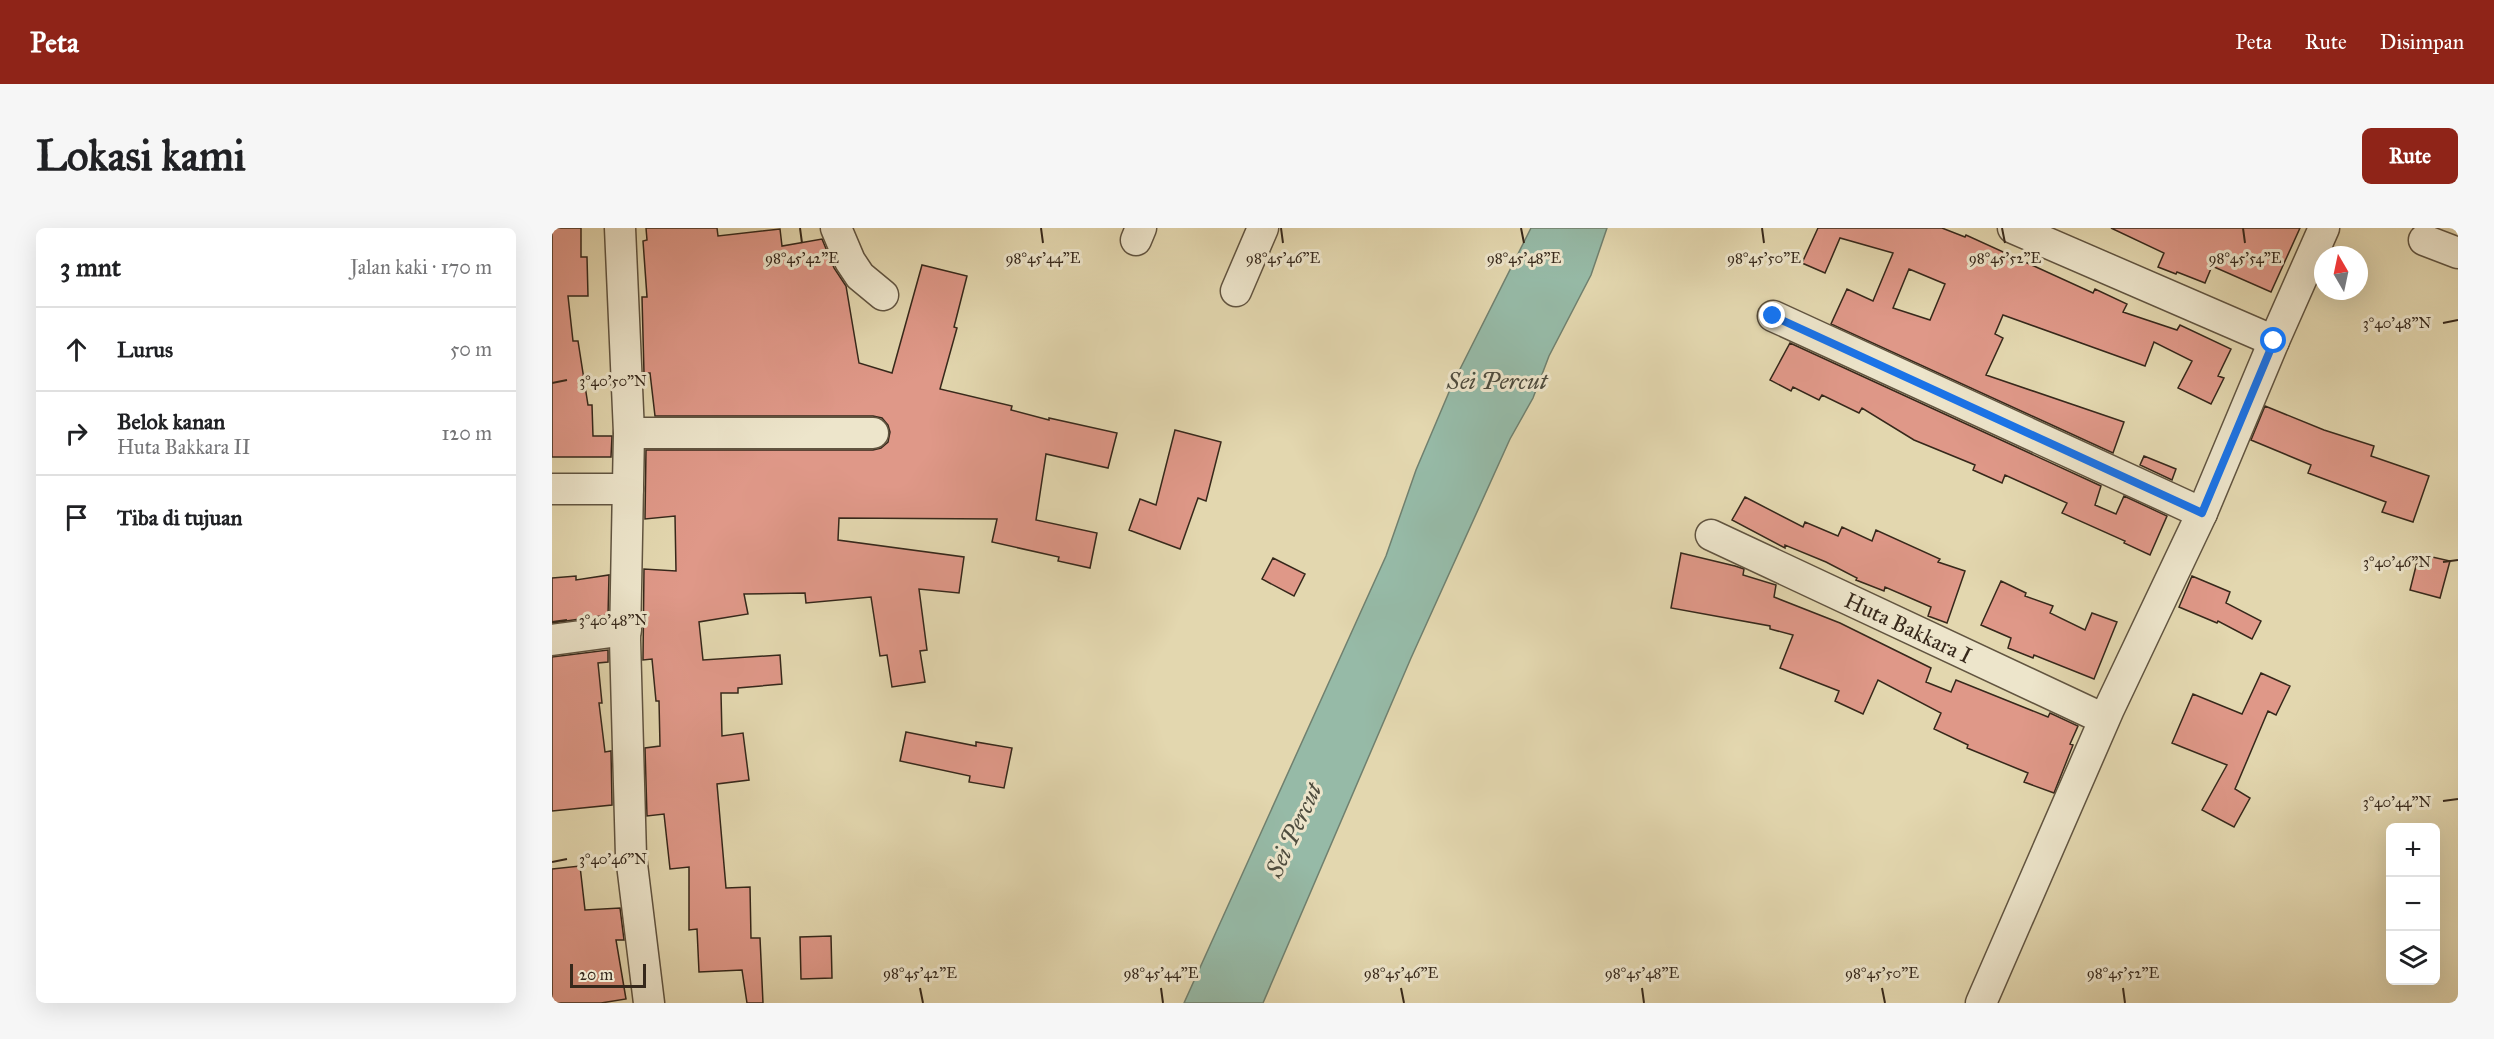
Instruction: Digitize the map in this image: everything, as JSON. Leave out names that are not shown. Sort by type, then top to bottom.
[{"type":"street","points":[[620,228],[629,433],[626,630],[631,856],[649,1003]]},
{"type":"street","points":[[836,228],[850,261],[860,276],[883,295]]},
{"type":"street","points":[[1236,291],[1263,228]]},
{"type":"street","points":[[2013,228],[2274,341]]},
{"type":"street","points":[[1981,1003],[2104,719],[2202,513],[2324,228]]},
{"type":"street","points":[[2424,240],[2458,253]]},
{"type":"street","points":[[1773,316],[2202,513]]},
{"type":"street","points":[[629,433],[873,433]]},
{"type":"street","points":[[552,489],[628,489]]},
{"type":"street","name":"Huta Bakkara I","points":[[1711,535],[2104,719]]},
{"type":"street","points":[[552,640],[626,630]]},
{"type":"water","name":"Sei Percut","points":[[1531,228],[1607,228],[1591,275],[1549,356],[1533,398],[1510,439],[1411,658],[1263,1003],[1184,1003],[1386,556],[1416,470],[1452,385]]},
{"type":"building","points":[[552,228],[581,228],[581,257],[587,257],[588,296],[568,296],[573,341],[578,341],[588,405],[592,405],[593,436],[612,436],[611,457],[552,457]]},
{"type":"building","points":[[646,228],[717,228],[718,236],[780,229],[782,246],[822,239],[834,268],[846,286],[859,363],[892,373],[922,265],[967,276],[954,327],[957,328],[940,389],[1012,406],[1011,410],[1049,420],[1049,418],[1117,433],[1108,468],[1046,454],[1036,520],[1097,533],[1090,568],[1058,561],[1059,557],[992,542],[997,519],[839,518],[838,540],[964,557],[959,593],[919,589],[927,650],[920,651],[925,682],[892,687],[887,655],[880,656],[871,597],[806,603],[805,593],[744,594],[748,614],[699,622],[703,660],[780,655],[782,684],[738,688],[738,693],[721,693],[722,736],[743,733],[749,780],[717,784],[726,888],[750,887],[751,938],[760,938],[763,1003],[747,1003],[742,970],[699,972],[697,929],[689,930],[689,867],[670,869],[664,814],[647,816],[645,748],[660,746],[659,701],[656,701],[652,659],[643,660],[644,569],[676,571],[675,516],[645,519],[646,450],[873,450],[881,448],[888,442],[890,432],[882,418],[873,416],[655,416],[650,373],[644,373],[642,297],[647,297],[643,241],[647,240]]},
{"type":"building","points":[[1818,228],[1942,228],[1965,237],[1966,235],[2093,293],[2095,289],[2127,304],[2123,312],[2177,330],[2180,325],[2231,349],[2218,376],[2224,378],[2211,404],[2178,388],[2192,361],[2154,342],[2145,366],[2003,315],[1995,334],[2003,338],[1986,375],[2124,422],[2113,453],[1831,324],[1847,289],[1873,301],[1893,253],[1840,238],[1825,273],[1802,263]],"holes":[[[1909,269],[1945,284],[1930,320],[1893,308]]]},
{"type":"building","points":[[2111,228],[2300,228],[2271,292],[2212,266],[2205,283],[2158,267],[2164,253]]},
{"type":"building","points":[[1790,343],[2101,486],[2095,505],[2116,514],[2124,496],[2167,516],[2150,555],[2124,543],[2125,541],[2062,513],[2067,503],[2005,475],[2002,483],[1973,470],[1975,465],[1914,440],[1862,408],[1859,413],[1822,395],[1819,400],[1793,387],[1791,391],[1770,380]]},
{"type":"building","points":[[2265,406],[2324,430],[2374,446],[2371,456],[2429,476],[2413,522],[2382,512],[2386,502],[2308,473],[2311,465],[2251,440]]},
{"type":"building","points":[[1175,430],[1221,442],[1206,501],[1198,498],[1180,549],[1129,530],[1140,499],[1156,505]]},
{"type":"building","points":[[2144,456],[2176,469],[2172,480],[2140,465]]},
{"type":"building","points":[[1745,497],[1803,527],[1805,522],[1838,536],[1842,527],[1872,541],[1876,530],[1940,559],[1938,562],[1965,571],[1947,623],[1928,616],[1931,607],[1885,587],[1884,591],[1856,580],[1857,578],[1826,562],[1785,545],[1785,548],[1732,520]]},
{"type":"building","points":[[1681,553],[1744,569],[1743,575],[1776,585],[1774,597],[1840,623],[1931,668],[1926,682],[1951,692],[1956,680],[2048,717],[2050,713],[2078,726],[2054,793],[2024,782],[2028,773],[1967,748],[1968,745],[1934,729],[1941,713],[1878,680],[1863,714],[1835,701],[1839,691],[1780,668],[1793,635],[1770,629],[1770,626],[1671,608]]},
{"type":"building","points":[[2419,554],[2450,561],[2440,598],[2410,590]]},
{"type":"building","points":[[1273,558],[1305,574],[1294,596],[1262,579]]},
{"type":"building","points":[[609,575],[608,615],[552,623],[552,578],[576,576],[576,580]]},
{"type":"building","points":[[2192,576],[2230,592],[2226,603],[2261,621],[2252,639],[2218,621],[2217,623],[2179,607]]},
{"type":"building","points":[[2001,581],[2026,593],[2025,596],[2053,606],[2050,613],[2085,630],[2092,613],[2117,622],[2094,679],[2034,655],[2033,658],[2008,648],[2011,638],[1981,625]]},
{"type":"building","points":[[608,650],[608,662],[598,663],[602,703],[599,703],[605,752],[611,751],[612,805],[552,811],[552,657]]},
{"type":"building","points":[[2261,673],[2290,686],[2276,715],[2268,711],[2235,789],[2250,798],[2234,827],[2202,810],[2227,765],[2172,743],[2193,694],[2242,714]]},
{"type":"building","points":[[906,732],[976,746],[976,742],[1012,748],[1004,788],[969,782],[970,776],[900,761]]},
{"type":"building","points":[[580,866],[585,910],[620,908],[624,940],[616,940],[626,999],[601,1003],[552,1003],[552,869]]},
{"type":"building","points":[[831,936],[832,978],[801,979],[800,937]]},
{"type":"route","points":[[1773,316],[2202,513],[2274,341]]}]
